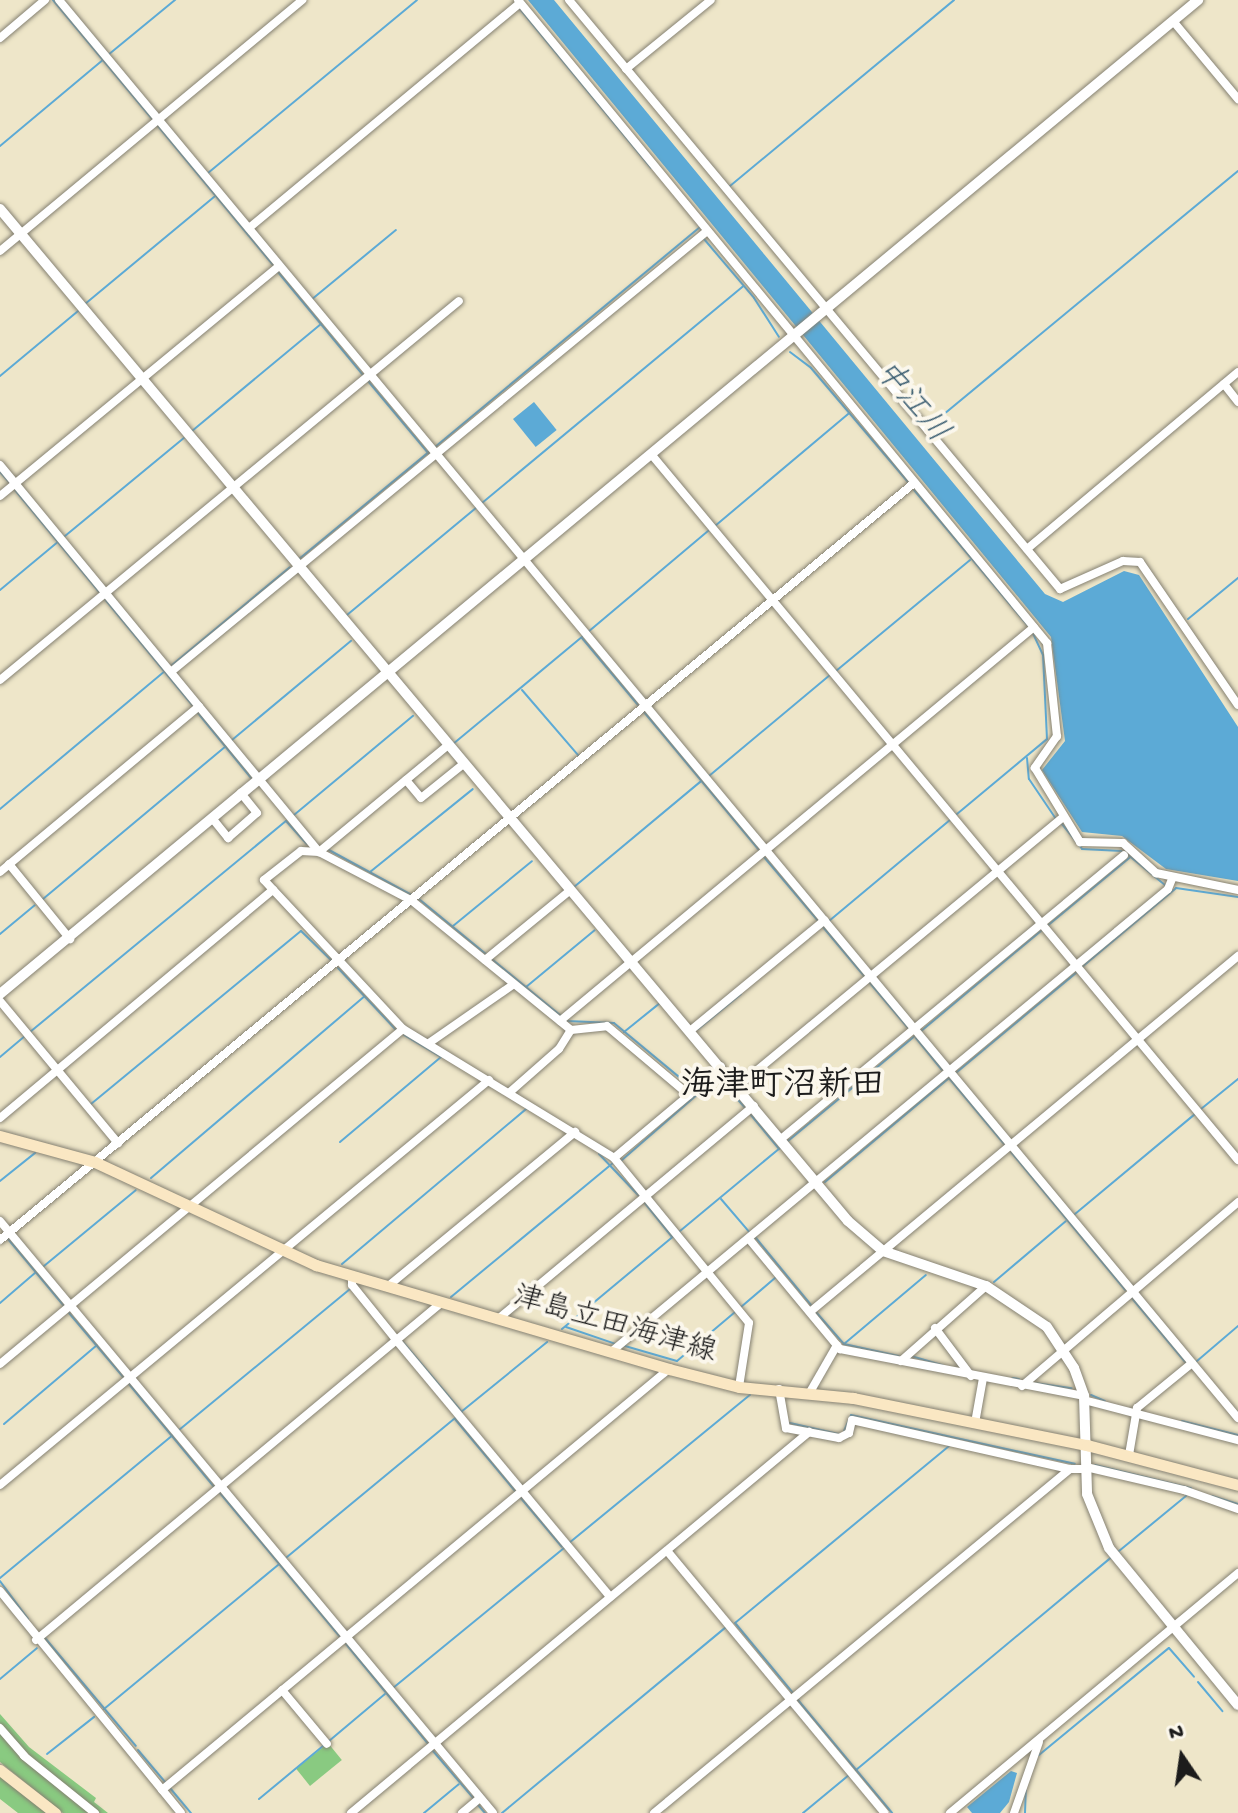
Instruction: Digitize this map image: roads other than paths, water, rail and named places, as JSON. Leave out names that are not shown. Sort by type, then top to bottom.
[{"type":"main road","name":"津島立田海津線","points":[[0,1136],[95,1162],[284,1251],[352,1277],[669,1369],[739,1387],[810,1392],[1087,1445],[1238,1485]]},
{"type":"main road","points":[[0,1770],[55,1813]]},
{"type":"street","points":[[0,38],[45,0]]},
{"type":"street","points":[[59,0],[1238,1418]]},
{"type":"street","points":[[0,251],[302,0]]},
{"type":"street","points":[[569,0],[804,282],[845,337],[1060,589],[1123,561],[1140,562],[1238,705]]},
{"type":"street","points":[[626,69],[711,0]]},
{"type":"street","points":[[0,994],[71,939],[385,672],[1198,0]]},
{"type":"street","points":[[249,228],[519,2],[1050,649],[1057,736],[1035,768],[1080,842],[1123,843],[1156,873],[1172,879],[1238,890]]},
{"type":"street","points":[[1173,21],[1238,99]]},
{"type":"street","points":[[0,209],[568,892],[633,960],[848,1221],[883,1251],[986,1286],[1024,1308],[1063,1348],[1084,1398],[1087,1494],[1109,1548],[1238,1705]]},
{"type":"street","points":[[172,671],[706,230]]},
{"type":"street","points":[[0,496],[279,266]]},
{"type":"street","points":[[0,680],[459,301]]},
{"type":"street","points":[[1027,549],[1238,372]]},
{"type":"street","points":[[1224,384],[1238,402]]},
{"type":"street","points":[[651,454],[1238,1160]]},
{"type":"street","points":[[0,465],[319,852],[411,900],[571,1030],[607,1026],[689,1095]]},
{"type":"street","points":[[0,1240],[914,483]]},
{"type":"street","points":[[560,1021],[1034,627]]},
{"type":"street","points":[[0,872],[199,706]]},
{"type":"street","points":[[447,746],[319,852],[301,851],[264,880],[403,1029],[614,1158],[752,1329],[739,1387]]},
{"type":"street","points":[[406,780],[421,798],[462,765]]},
{"type":"street","points":[[212,818],[228,838],[257,813],[241,793]]},
{"type":"street","points":[[738,1086],[1063,817]]},
{"type":"street","points":[[784,1142],[1043,927],[1124,855]]},
{"type":"street","points":[[9,864],[71,939]]},
{"type":"street","points":[[611,1352],[1168,889],[1172,879]]},
{"type":"street","points":[[0,1118],[59,1072],[273,890]]},
{"type":"street","points":[[485,960],[568,892]]},
{"type":"street","points":[[691,1030],[825,920]]},
{"type":"street","points":[[810,1312],[1238,956]]},
{"type":"street","points":[[429,1043],[514,984]]},
{"type":"street","points":[[0,1001],[118,1143]]},
{"type":"street","points":[[0,1364],[403,1029]]},
{"type":"street","points":[[510,1092],[559,1049],[571,1030]]},
{"type":"street","points":[[614,1158],[721,1066]]},
{"type":"street","points":[[0,1485],[489,1080]]},
{"type":"street","points":[[498,1319],[754,1106]]},
{"type":"street","points":[[387,1287],[575,1132]]},
{"type":"street","points":[[1022,1386],[1238,1202]]},
{"type":"street","points":[[0,1221],[493,1813]]},
{"type":"street","points":[[749,1239],[837,1345],[1084,1398],[1136,1416],[1238,1440]]},
{"type":"street","points":[[352,1277],[352,1285],[397,1341],[610,1597]]},
{"type":"street","points":[[901,1361],[986,1286]]},
{"type":"street","points":[[36,1640],[441,1303]]},
{"type":"street","points":[[935,1328],[971,1376]]},
{"type":"street","points":[[810,1392],[837,1345]]},
{"type":"street","points":[[1129,1455],[1137,1408],[1192,1363]]},
{"type":"street","points":[[162,1790],[669,1369]]},
{"type":"street","points":[[975,1423],[983,1378]]},
{"type":"street","points":[[779,1388],[786,1428],[839,1438],[849,1433],[852,1420],[1070,1469],[1086,1468],[1184,1490],[1238,1509]]},
{"type":"street","points":[[351,1813],[809,1432]]},
{"type":"street","points":[[654,1813],[1070,1469]]},
{"type":"street","points":[[668,1552],[885,1813]]},
{"type":"street","points":[[950,1813],[1238,1573]]},
{"type":"street","points":[[0,1591],[36,1640],[181,1813]]},
{"type":"street","points":[[282,1690],[327,1744]]},
{"type":"street","points":[[0,1728],[24,1756],[95,1813]]},
{"type":"street","points":[[1014,1813],[1042,1736]]},
{"type":"street","points":[[462,1813],[480,1798]]},
{"type":"water","points":[[528,0],[554,0],[1045,594],[1063,602],[1124,571],[1139,575],[1238,727],[1238,881],[1166,869],[1122,836],[1082,832],[1042,770],[1065,741],[1051,637]]},
{"type":"water","points":[[534,402],[557,430],[536,447],[513,419]]},
{"type":"water","points":[[1011,1771],[1017,1773],[1009,1802],[1000,1813],[972,1813],[967,1807]]},
{"type":"waterway","points":[[53,0],[152,119]]},
{"type":"waterway","points":[[108,55],[175,0]]},
{"type":"waterway","points":[[208,173],[417,0]]},
{"type":"waterway","points":[[730,186],[954,0]]},
{"type":"waterway","points":[[520,9],[651,168]]},
{"type":"waterway","points":[[0,146],[103,60]]},
{"type":"waterway","points":[[158,126],[273,265]]},
{"type":"waterway","name":"中江川","points":[[932,424],[1238,171]]},
{"type":"waterway","points":[[85,304],[214,197]]},
{"type":"waterway","points":[[435,447],[701,226]]},
{"type":"waterway","points":[[311,300],[396,230]]},
{"type":"waterway","points":[[704,239],[754,298],[779,337]]},
{"type":"waterway","points":[[278,272],[363,375]]},
{"type":"waterway","points":[[482,503],[743,286]]},
{"type":"waterway","points":[[0,376],[78,311]]},
{"type":"waterway","points":[[192,431],[321,324]]},
{"type":"waterway","points":[[790,352],[811,368],[908,482]]},
{"type":"waterway","points":[[368,381],[428,453]]},
{"type":"waterway","points":[[715,526],[848,414]]},
{"type":"waterway","points":[[65,536],[184,438]]},
{"type":"waterway","points":[[299,559],[430,451]]},
{"type":"waterway","points":[[0,472],[10,483]]},
{"type":"waterway","points":[[15,490],[100,593]]},
{"type":"waterway","points":[[914,490],[1028,626]]},
{"type":"waterway","points":[[347,615],[477,507]]},
{"type":"waterway","points":[[588,632],[709,530]]},
{"type":"waterway","points":[[0,590],[59,541]]},
{"type":"waterway","points":[[836,671],[970,560]]},
{"type":"waterway","points":[[172,665],[290,567]]},
{"type":"waterway","points":[[1188,619],[1238,578]]},
{"type":"waterway","points":[[104,598],[193,706]]},
{"type":"waterway","points":[[957,814],[1047,739],[1043,655],[1033,634]]},
{"type":"waterway","points":[[453,744],[583,636]]},
{"type":"waterway","points":[[582,638],[638,705]]},
{"type":"waterway","points":[[232,740],[351,641]]},
{"type":"waterway","points":[[0,809],[165,671]]},
{"type":"waterway","points":[[709,776],[830,675]]},
{"type":"waterway","points":[[522,690],[578,755]]},
{"type":"waterway","points":[[644,712],[760,851]]},
{"type":"waterway","points":[[198,713],[251,778]]},
{"type":"waterway","points":[[294,815],[413,716]]},
{"type":"waterway","points":[[43,899],[226,746]]},
{"type":"waterway","points":[[1027,758],[1029,779],[1056,819]]},
{"type":"waterway","points":[[574,887],[701,781]]},
{"type":"waterway","points":[[370,872],[473,789]]},
{"type":"waterway","points":[[829,921],[950,820]]},
{"type":"waterway","points":[[30,1032],[286,821],[307,844]]},
{"type":"waterway","points":[[1062,824],[1082,849],[1122,851]]},
{"type":"waterway","points":[[329,850],[412,895]]},
{"type":"waterway","points":[[1127,854],[1165,885]]},
{"type":"waterway","points":[[1046,927],[1134,854]]},
{"type":"waterway","points":[[764,857],[819,922]]},
{"type":"waterway","points":[[453,926],[532,861]]},
{"type":"waterway","points":[[1082,967],[1176,888],[1238,897]]},
{"type":"waterway","points":[[419,899],[486,954]]},
{"type":"waterway","points":[[0,934],[35,905]]},
{"type":"waterway","points":[[823,927],[865,977]]},
{"type":"waterway","points":[[526,987],[595,930]]},
{"type":"waterway","points":[[91,1104],[301,931],[332,961]]},
{"type":"waterway","points":[[920,1032],[1041,931]]},
{"type":"waterway","points":[[493,960],[560,1015]]},
{"type":"waterway","points":[[338,968],[396,1030]]},
{"type":"waterway","points":[[957,1072],[1077,972]]},
{"type":"waterway","points":[[870,983],[908,1028]]},
{"type":"waterway","points":[[698,1029],[741,994]]},
{"type":"waterway","points":[[151,1178],[364,997]]},
{"type":"waterway","points":[[624,1032],[660,1003]]},
{"type":"waterway","points":[[567,1021],[614,1023],[691,1087]]},
{"type":"waterway","points":[[404,1035],[441,1057]]},
{"type":"waterway","points":[[788,1141],[915,1036]]},
{"type":"waterway","points":[[0,1057],[24,1037]]},
{"type":"waterway","points":[[916,1038],[942,1070]]},
{"type":"waterway","points":[[340,1142],[441,1057]]},
{"type":"waterway","points":[[698,1092],[719,1078],[746,1109]]},
{"type":"waterway","points":[[825,1182],[949,1078],[1005,1145]]},
{"type":"waterway","points":[[1201,1109],[1238,1079]]},
{"type":"waterway","points":[[622,1160],[699,1093]]},
{"type":"waterway","points":[[342,1264],[527,1108]]},
{"type":"waterway","points":[[1075,1214],[1195,1114]]},
{"type":"waterway","points":[[751,1115],[779,1149]]},
{"type":"waterway","points":[[680,1231],[780,1148]]},
{"type":"waterway","points":[[1011,1152],[1125,1290]]},
{"type":"waterway","points":[[0,1181],[35,1153]]},
{"type":"waterway","points":[[599,1154],[639,1196]]},
{"type":"waterway","points":[[451,1297],[612,1164]]},
{"type":"waterway","points":[[44,1266],[136,1190]]},
{"type":"waterway","points":[[721,1199],[750,1233]]},
{"type":"waterway","points":[[644,1202],[672,1237]]},
{"type":"waterway","points":[[994,1282],[1066,1221]]},
{"type":"waterway","points":[[562,1329],[675,1235]]},
{"type":"waterway","points":[[756,1238],[811,1305]]},
{"type":"waterway","points":[[8,1239],[64,1306]]},
{"type":"waterway","points":[[0,1303],[35,1273]]},
{"type":"waterway","points":[[844,1344],[926,1275]]},
{"type":"waterway","points":[[741,1307],[775,1278]]},
{"type":"waterway","points":[[179,1430],[350,1289]]},
{"type":"waterway","points":[[1131,1297],[1186,1363]]},
{"type":"waterway","points":[[625,1346],[677,1361],[735,1312]]},
{"type":"waterway","points":[[816,1312],[844,1344],[899,1356]]},
{"type":"waterway","points":[[69,1313],[124,1378]]},
{"type":"waterway","points":[[1197,1361],[1238,1326]]},
{"type":"waterway","points":[[566,1327],[616,1344]]},
{"type":"waterway","points":[[402,1341],[462,1412]]},
{"type":"waterway","points":[[461,1412],[547,1342]]},
{"type":"waterway","points":[[4,1424],[97,1345]]},
{"type":"waterway","points":[[911,1356],[943,1365]]},
{"type":"waterway","points":[[1013,1378],[1019,1379]]},
{"type":"waterway","points":[[1035,1383],[1072,1388]]},
{"type":"waterway","points":[[129,1384],[215,1488]]},
{"type":"waterway","points":[[569,1543],[750,1395]]},
{"type":"waterway","points":[[1091,1395],[1105,1401]]},
{"type":"waterway","points":[[844,1431],[851,1415],[1075,1464]]},
{"type":"waterway","points":[[287,1557],[456,1417]]},
{"type":"waterway","points":[[455,1419],[515,1491]]},
{"type":"waterway","points":[[1182,1421],[1238,1435]]},
{"type":"waterway","points":[[790,1423],[839,1434]]},
{"type":"waterway","points":[[0,1578],[173,1435]]},
{"type":"waterway","points":[[735,1623],[950,1445]]},
{"type":"waterway","points":[[1095,1465],[1191,1488]]},
{"type":"waterway","points":[[220,1493],[340,1637]]},
{"type":"waterway","points":[[1119,1551],[1186,1496]]},
{"type":"waterway","points":[[1212,1496],[1238,1504]]},
{"type":"waterway","points":[[520,1497],[562,1547]]},
{"type":"waterway","points":[[393,1688],[564,1548]]},
{"type":"waterway","points":[[856,1770],[1110,1558]]},
{"type":"waterway","points":[[104,1709],[279,1564]]},
{"type":"waterway","points":[[0,1581],[28,1619]]},
{"type":"waterway","points":[[736,1624],[793,1693]]},
{"type":"waterway","points":[[502,1813],[726,1627]]},
{"type":"waterway","points":[[45,1638],[136,1746]]},
{"type":"waterway","points":[[346,1644],[428,1744]]},
{"type":"waterway","points":[[0,1679],[37,1648]]},
{"type":"waterway","points":[[1039,1755],[1169,1648],[1194,1677]]},
{"type":"waterway","points":[[1198,1682],[1222,1711]]},
{"type":"waterway","points":[[329,1741],[385,1694]]},
{"type":"waterway","points":[[798,1700],[892,1813]]},
{"type":"waterway","points":[[47,1754],[94,1717]]},
{"type":"waterway","points":[[259,1799],[323,1746]]},
{"type":"waterway","points":[[138,1750],[166,1783]]},
{"type":"waterway","points":[[433,1751],[474,1799]]},
{"type":"waterway","points":[[803,1813],[849,1775]]},
{"type":"waterway","points":[[424,1813],[459,1784]]},
{"type":"waterway","points":[[170,1788],[191,1813]]},
{"type":"waterway","points":[[1025,1813],[1026,1790]]},
{"type":"waterway","points":[[478,1805],[485,1813]]},
{"type":"district","name":"海津町沼新田","points":[[783,1089]]}]
